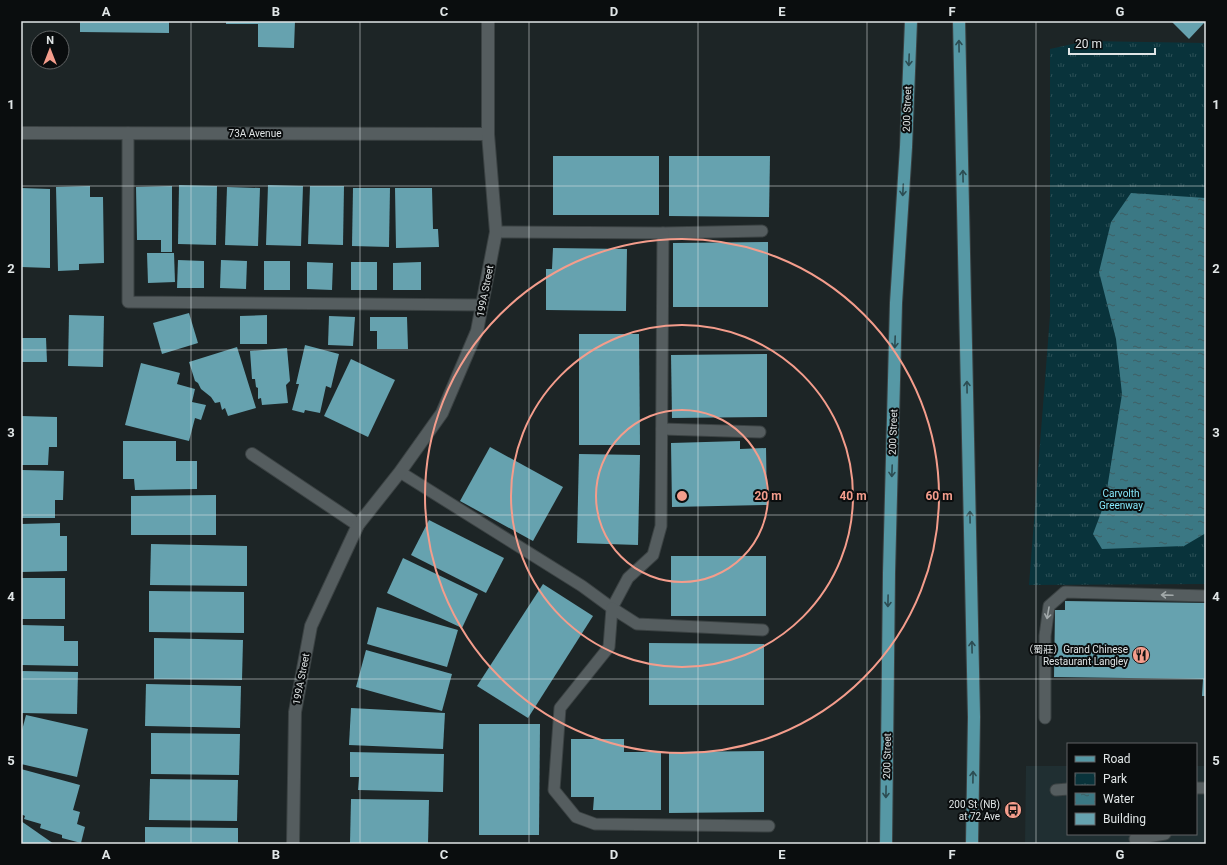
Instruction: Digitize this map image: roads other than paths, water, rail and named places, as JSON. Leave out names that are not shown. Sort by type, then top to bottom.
[{"type":"main road","name":"200 Street","points":[[886,844],[889,573],[896,318],[906,147],[911,21]]},
{"type":"main road","points":[[959,21],[974,718],[972,844]]},
{"type":"street","name":"199A Street","points":[[293,844],[295,712],[311,626],[358,526],[400,472],[442,413],[477,331],[496,232],[488,134],[488,21]]},
{"type":"street","name":"73A Avenue","points":[[21,133],[488,134]]},
{"type":"street","points":[[252,454],[358,526]]},
{"type":"lane","points":[[128,133],[128,302],[482,305]]},
{"type":"lane","points":[[496,232],[664,234],[762,231]]},
{"type":"lane","points":[[664,234],[661,526],[653,555],[628,578],[612,608],[609,647],[560,708],[554,790],[576,817],[595,824],[769,826]]},
{"type":"lane","points":[[662,429],[760,432]]},
{"type":"lane","points":[[400,472],[582,586],[637,624],[763,630]]},
{"type":"lane","points":[[1045,718],[1045,636],[1049,606],[1065,592],[1206,596]]},
{"type":"lane","points":[[1056,790],[1067,789]]},
{"type":"lane","points":[[1135,839],[1159,835]]},
{"type":"water","points":[[1131,193],[1206,198],[1206,533],[1184,546],[1102,549],[1093,534],[1105,502],[1122,394],[1116,339],[1099,272],[1111,222]]},
{"type":"place","name":"（蜀莊）Grand Chinese Restaurant Langley","points":[[1141,655]]},
{"type":"place","name":"200 St (NB) at 72 Ave","points":[[1013,810]]},
{"type":"park label","name":"Carvolth Greenway","points":[[1121,498]]}]
